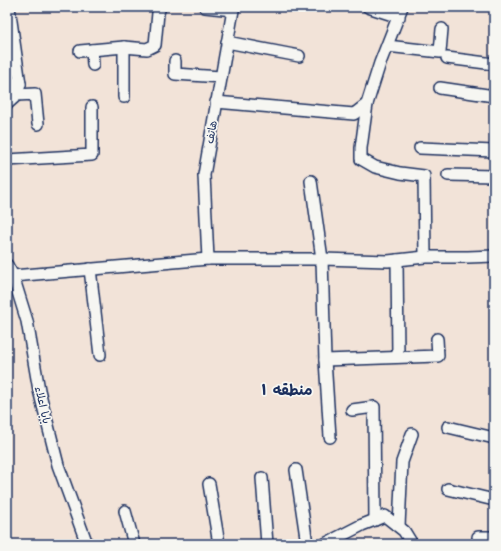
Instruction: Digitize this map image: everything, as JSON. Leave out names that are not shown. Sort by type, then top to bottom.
[{"type":"street","points":[[7,104],[17,95],[20,84],[10,7]]},
{"type":"street","points":[[80,51],[124,47],[147,48],[156,45],[158,13],[160,7]]},
{"type":"street","points":[[205,7],[233,8]]},
{"type":"street","points":[[368,7],[400,12],[366,104],[361,159],[375,167],[400,173],[424,176],[425,257]]},
{"type":"street","name":"هاتف","points":[[208,259],[204,175],[233,8]]},
{"type":"street","points":[[387,46],[440,52],[442,29]]},
{"type":"street","points":[[227,42],[299,56]]},
{"type":"street","points":[[124,47],[124,97]]},
{"type":"street","points":[[92,50],[93,66]]},
{"type":"street","points":[[447,58],[494,64]]},
{"type":"street","points":[[175,61],[174,74],[221,77]]},
{"type":"street","points":[[7,83],[20,84]]},
{"type":"street","points":[[440,88],[494,96]]},
{"type":"street","points":[[17,95],[35,94],[38,124]]},
{"type":"street","points":[[216,102],[354,114],[366,104]]},
{"type":"street","points":[[7,160],[92,155],[92,107]]},
{"type":"street","points":[[420,148],[494,151]]},
{"type":"street","points":[[448,175],[494,176]]},
{"type":"street","points":[[311,181],[322,258],[324,360],[330,437]]},
{"type":"street","points":[[13,276],[208,259],[322,258],[388,261],[425,257],[494,256]]},
{"type":"street","points":[[397,260],[398,357]]},
{"type":"street","name":"بابا اعلاء","points":[[7,265],[13,276],[27,321],[39,390],[58,466],[87,544]]},
{"type":"street","points":[[90,269],[100,355]]},
{"type":"street","points":[[324,360],[438,356],[437,339]]},
{"type":"street","points":[[352,410],[374,407],[375,520]]},
{"type":"street","points":[[448,427],[494,438]]},
{"type":"street","points":[[399,526],[402,462],[412,434]]},
{"type":"street","points":[[296,470],[307,544]]},
{"type":"street","points":[[262,478],[267,544]]},
{"type":"street","points":[[209,484],[219,544]]},
{"type":"street","points":[[448,489],[494,500]]},
{"type":"street","points":[[125,511],[134,544]]},
{"type":"street","points":[[325,544],[362,525],[385,516],[404,531],[412,544]]},
{"type":"street","points":[[478,537],[494,537]]},
{"type":"district","name":"منطقه ۱","points":[[287,390]]}]
